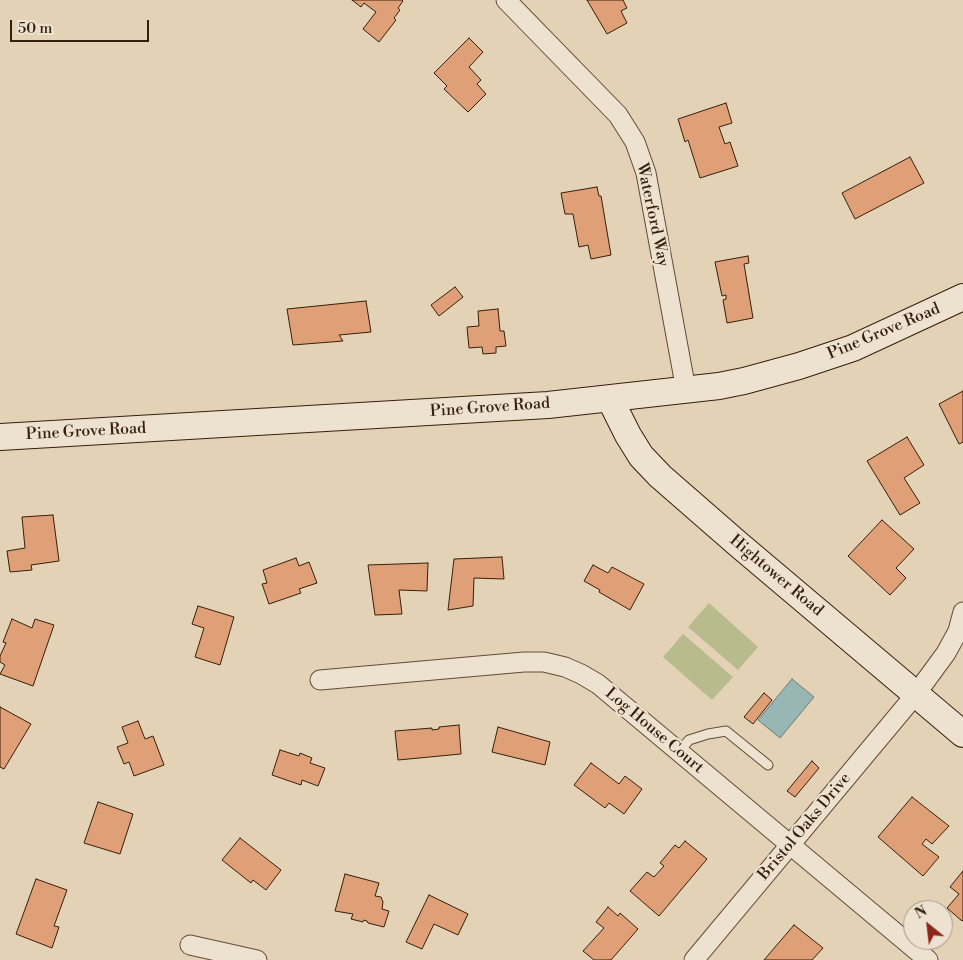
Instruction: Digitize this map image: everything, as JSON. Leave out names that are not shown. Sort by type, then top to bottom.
[{"type":"main road","name":"Pine Grove Road","points":[[0,437],[548,405],[686,390],[744,381],[799,366],[853,348],[963,297]]},
{"type":"main road","name":"Hightower Road","points":[[610,399],[641,456],[660,476],[963,734]]},
{"type":"street","name":"Waterford Way","points":[[506,0],[618,116],[635,142],[646,172],[686,390]]},
{"type":"street","name":"Bristol Oaks Drive","points":[[694,960],[916,694],[946,653],[958,631],[963,612]]},
{"type":"street","name":"Log House Court","points":[[320,680],[524,662],[544,662],[565,667],[581,674],[598,684],[928,960]]},
{"type":"street","points":[[190,944],[257,960]]},
{"type":"lane","points":[[679,752],[689,740],[726,731],[768,765]]},
{"type":"green space","points":[[709,603],[758,647],[738,670],[688,627]]},
{"type":"green space","points":[[683,634],[733,677],[712,700],[663,657]]},
{"type":"water","points":[[792,679],[814,697],[780,738],[758,720]]},
{"type":"building","points":[[352,0],[403,1],[398,8],[400,10],[394,18],[396,20],[379,42],[363,29],[376,12],[364,3],[361,7]]},
{"type":"building","points":[[587,0],[623,0],[627,8],[621,11],[627,23],[607,34]]},
{"type":"building","points":[[469,38],[483,52],[469,67],[481,80],[477,84],[486,94],[468,112],[444,89],[447,86],[434,73]]},
{"type":"building","points":[[726,103],[732,123],[719,127],[725,144],[730,142],[738,166],[700,178],[688,140],[685,142],[678,119]]},
{"type":"building","points":[[910,157],[924,183],[855,219],[842,193]]},
{"type":"building","points":[[597,187],[599,196],[601,196],[611,255],[591,259],[588,245],[579,247],[573,214],[565,214],[561,193]]},
{"type":"building","points":[[748,256],[749,263],[744,264],[753,318],[727,323],[723,300],[726,299],[726,295],[722,296],[715,262]]},
{"type":"building","points":[[455,287],[463,297],[439,316],[431,305]]},
{"type":"building","points":[[366,301],[371,332],[339,335],[343,341],[293,345],[287,309]]},
{"type":"building","points":[[498,309],[500,331],[504,331],[506,346],[496,347],[496,353],[483,354],[482,347],[469,348],[467,327],[479,326],[478,311]]},
{"type":"building","points":[[963,391],[963,442],[959,444],[939,404]]},
{"type":"building","points":[[907,437],[924,465],[904,478],[920,503],[900,515],[867,461]]},
{"type":"building","points":[[53,515],[59,561],[31,565],[32,570],[10,572],[7,551],[25,548],[22,517]]},
{"type":"building","points":[[882,520],[914,549],[896,568],[906,578],[890,595],[848,556]]},
{"type":"building","points":[[502,557],[504,579],[474,578],[473,606],[448,610],[454,559]]},
{"type":"building","points":[[296,558],[299,566],[309,562],[317,583],[299,589],[301,593],[269,604],[262,584],[267,583],[263,570]]},
{"type":"building","points":[[428,563],[427,591],[399,590],[402,614],[375,615],[368,565]]},
{"type":"building","points":[[593,565],[608,573],[612,567],[644,584],[630,610],[584,581]]},
{"type":"building","points":[[198,606],[234,617],[220,665],[195,657],[204,628],[192,624]]},
{"type":"building","points":[[12,619],[32,628],[35,619],[54,625],[33,686],[0,674],[5,665],[0,662],[0,656],[6,643],[3,642]]},
{"type":"building","points":[[764,693],[772,700],[753,724],[744,717]]},
{"type":"building","points":[[0,707],[31,724],[4,769],[0,767]]},
{"type":"building","points":[[138,721],[145,739],[153,736],[164,765],[134,776],[129,762],[124,764],[117,747],[128,743],[122,727]]},
{"type":"building","points":[[459,725],[461,754],[398,760],[395,731],[432,728],[432,730],[439,729],[439,727]]},
{"type":"building","points":[[498,727],[550,742],[545,765],[492,752]]},
{"type":"building","points":[[280,750],[299,756],[300,753],[312,758],[310,763],[325,768],[318,786],[302,780],[301,785],[272,775]]},
{"type":"building","points":[[812,761],[819,768],[795,797],[787,791]]},
{"type":"building","points":[[591,763],[619,784],[625,776],[642,789],[624,814],[609,803],[605,808],[574,785]]},
{"type":"building","points":[[912,797],[949,826],[932,844],[926,839],[922,844],[939,857],[923,876],[878,837]]},
{"type":"building","points":[[98,802],[133,814],[120,854],[84,843]]},
{"type":"building","points":[[240,838],[281,870],[266,890],[253,880],[251,883],[222,860]]},
{"type":"building","points":[[685,841],[707,859],[659,916],[630,891],[647,872],[654,877],[664,866],[660,863],[675,845],[679,848]]},
{"type":"building","points":[[963,871],[962,921],[953,913],[953,901],[959,894],[950,887]]},
{"type":"building","points":[[345,874],[379,883],[375,896],[381,897],[383,902],[382,909],[389,911],[384,927],[368,923],[364,920],[363,922],[351,919],[353,914],[335,911]]},
{"type":"building","points":[[36,879],[67,890],[54,926],[59,927],[52,948],[16,934]]},
{"type":"building","points":[[429,895],[468,914],[458,935],[434,924],[422,949],[406,942]]},
{"type":"building","points":[[608,907],[618,916],[620,913],[638,929],[611,960],[594,960],[583,951],[604,928],[596,922]]},
{"type":"building","points":[[794,925],[823,948],[812,960],[764,960]]}]
